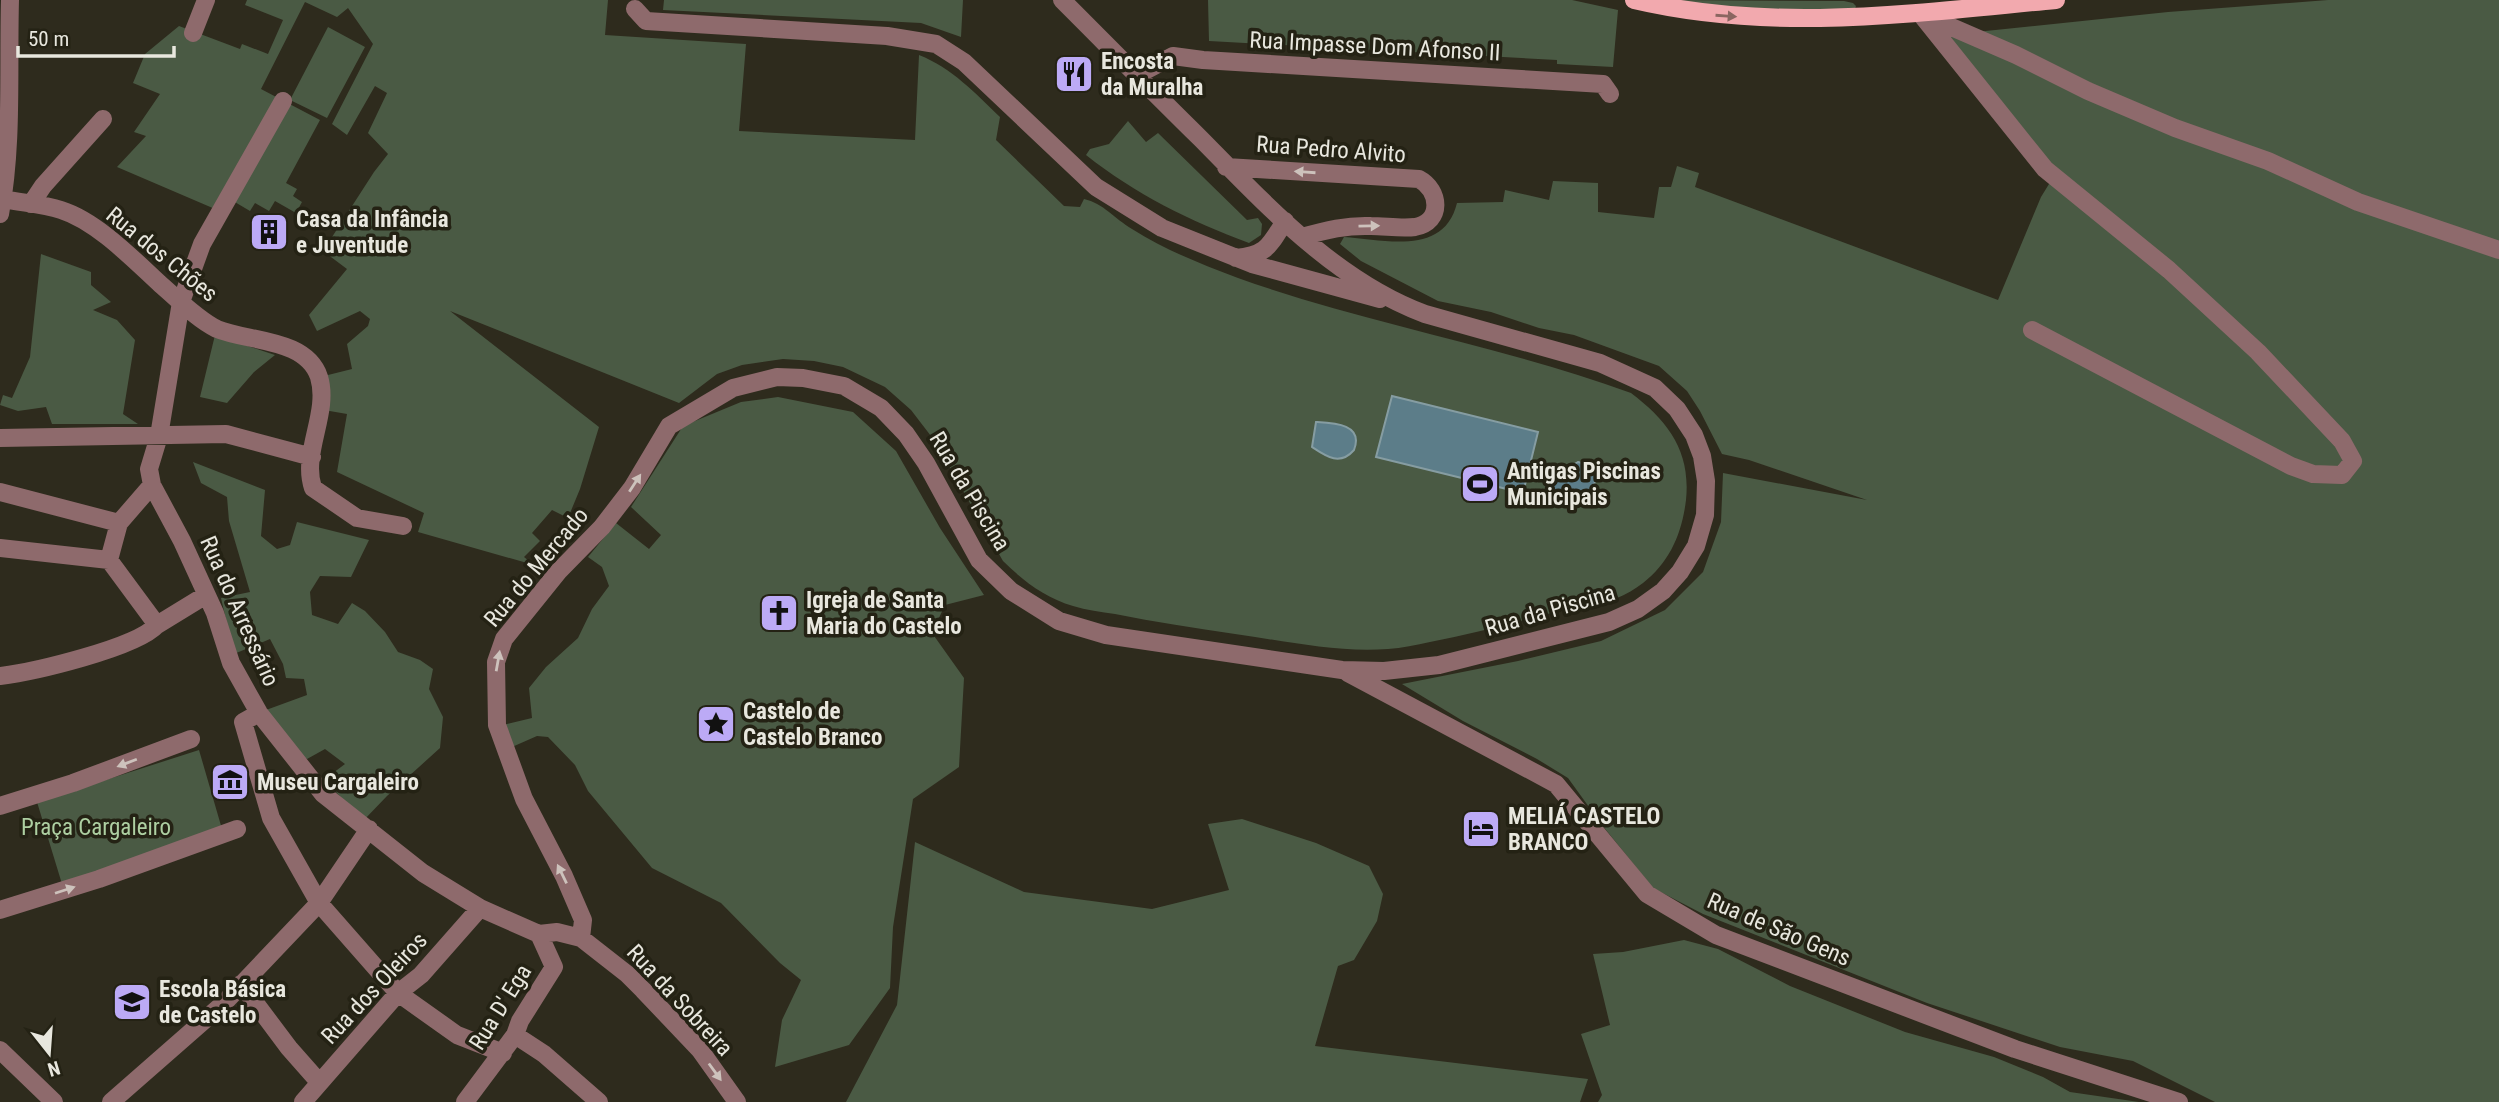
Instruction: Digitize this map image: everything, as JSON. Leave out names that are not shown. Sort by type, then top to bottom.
[{"type":"main road","points":[[1634,0],[1711,15],[1785,20],[1858,18],[2056,0]]},
{"type":"street","points":[[2,207],[8,120],[10,0]]},
{"type":"street","points":[[193,33],[205,0]]},
{"type":"street","name":"Rua da Piscina","points":[[695,408],[733,387],[777,377],[803,378],[844,386],[881,408],[906,434],[926,463],[979,560],[1011,591],[1059,621],[1106,635],[1342,670],[1384,671],[1439,665],[1609,622],[1638,609],[1672,582],[1696,546],[1705,515],[1706,481],[1702,456],[1694,435],[1677,409],[1655,388],[1600,363],[1396,304],[1302,237],[1226,167],[1062,0]]},
{"type":"street","points":[[635,9],[646,21],[887,36],[936,44],[964,62],[1096,187],[1162,228],[1236,258],[1396,304]]},
{"type":"street","points":[[1920,13],[2016,55],[2088,92],[2175,128],[2268,161],[2358,202],[2499,250]]},
{"type":"street","points":[[1920,13],[2045,169],[2169,270],[2259,352],[2334,433],[2353,461],[2342,475],[2313,474],[2291,466],[2032,330]]},
{"type":"street","name":"Rua Impasse Dom Afonso II","points":[[1137,75],[1173,56],[1603,84],[1610,94]]},
{"type":"street","points":[[108,560],[120,523],[152,485],[149,469],[159,436],[181,303],[202,244],[283,101]]},
{"type":"street","points":[[31,204],[43,186],[103,119]]},
{"type":"street","name":"Rua Pedro Alvito","points":[[1226,167],[1419,179],[1433,191],[1436,201],[1433,216],[1415,227],[1334,227],[1302,237]]},
{"type":"street","name":"Rua dos Chões","points":[[2,207],[31,204],[63,210],[106,235],[181,303],[216,328],[288,348],[309,360],[319,377],[320,406],[312,457]]},
{"type":"street","points":[[1236,258],[1255,256],[1267,248],[1285,221]]},
{"type":"street","name":"Rua do Mercado","points":[[581,938],[583,920],[564,876],[524,799],[497,725],[496,662],[504,639],[558,572],[602,527],[625,498],[669,426],[695,408]]},
{"type":"street","points":[[0,439],[226,434],[312,457],[310,480],[313,488],[357,518],[403,526]]},
{"type":"street","name":"Rua do Arressário","points":[[152,485],[182,541],[206,595],[251,718],[316,787],[423,873],[480,908],[539,934],[558,932],[581,938]]},
{"type":"street","points":[[0,492],[120,523]]},
{"type":"street","points":[[0,548],[108,560],[157,625]]},
{"type":"street","points":[[0,676],[27,673],[85,656],[152,631],[157,625],[206,595]]},
{"type":"street","name":"Rua de São Gens","points":[[1342,670],[1556,784],[1647,894],[1716,935],[2015,1049],[2179,1102]]},
{"type":"street","points":[[251,718],[271,818],[319,903],[398,993],[457,1035],[503,1053]]},
{"type":"street","points":[[0,806],[73,783],[191,739]]},
{"type":"street","points":[[0,910],[237,829]]},
{"type":"street","points":[[111,1102],[224,1003],[319,903],[369,829]]},
{"type":"street","name":"Rua dos Oleiros","points":[[303,1102],[398,993],[421,975],[480,908]]},
{"type":"street","name":"Rua D' Ega","points":[[465,1102],[515,1035],[520,1021],[554,967],[539,934]]},
{"type":"street","name":"Rua da Sobreira","points":[[581,938],[643,990],[699,1050],[737,1102]]},
{"type":"street","points":[[241,984],[289,1048],[319,1082]]},
{"type":"street","points":[[515,1035],[544,1054],[599,1102]]},
{"type":"street","points":[[0,1050],[54,1102]]},
{"type":"green space","points":[[247,0],[608,0],[605,35],[746,44],[739,131],[915,140],[919,55],[953,74],[1000,117],[996,140],[1064,206],[1080,207],[1084,199],[1091,201],[1145,237],[1238,278],[1336,309],[1583,376],[1631,393],[1666,426],[1681,452],[1687,482],[1678,535],[1661,566],[1637,587],[1616,598],[1582,609],[1562,610],[1398,648],[1369,650],[1312,646],[1094,611],[1063,603],[1044,594],[1003,561],[934,440],[911,410],[885,387],[843,367],[814,361],[783,359],[742,365],[717,374],[679,403],[450,311],[599,427],[568,518],[552,510],[532,533],[540,541],[524,557],[534,565],[418,532],[424,513],[337,472],[347,414],[324,410],[324,376],[352,369],[347,344],[368,326],[370,319],[360,311],[317,331],[309,315],[347,269],[323,251],[388,154],[368,133],[387,93],[375,86],[347,135],[332,124],[373,44],[348,8],[337,17],[305,2],[261,89],[320,120],[286,183],[297,189],[293,196],[302,202],[296,213],[275,201],[269,211],[255,203],[250,211],[228,198],[215,209],[117,167],[146,136],[134,132],[160,94],[133,83],[145,54],[179,26],[240,49],[242,44],[268,54],[283,20],[245,5]]},
{"type":"green space","points":[[664,0],[963,0],[961,37],[921,23],[663,10]]},
{"type":"green space","points":[[1208,0],[1572,0],[1618,10],[1613,67],[1557,64],[1557,60],[1209,41]]},
{"type":"green space","points":[[1667,0],[1844,1],[1856,6],[1855,9],[1735,10]]},
{"type":"green space","points":[[2328,0],[2499,0],[2499,1102],[2215,1102],[2133,1061],[2060,1047],[1927,1003],[1703,914],[1653,888],[1568,778],[1463,721],[1402,684],[1601,641],[1665,610],[1703,572],[1721,522],[1723,473],[1867,500],[1749,460],[1722,454],[1687,391],[1659,366],[1574,335],[1539,328],[1491,312],[1438,301],[1361,261],[1340,244],[1344,237],[1395,242],[1427,238],[1440,231],[1450,220],[1457,203],[1503,202],[1505,190],[1549,200],[1553,181],[1598,183],[1598,212],[1654,218],[1659,187],[1671,187],[1677,166],[1699,173],[1695,187],[1998,300],[2041,197],[2057,171],[1947,35],[2168,12]]},
{"type":"green space","points":[[328,27],[365,47],[327,118],[290,100]]},
{"type":"green space","points":[[1128,121],[1146,142],[1158,133],[1247,220],[1258,218],[1262,224],[1261,235],[1249,243],[1206,225],[1144,194],[1086,155],[1090,149],[1109,144]]},
{"type":"green space","points":[[41,254],[91,272],[91,285],[111,302],[93,310],[117,320],[135,340],[123,414],[138,424],[52,424],[46,407],[18,411],[0,405],[3,395],[12,398],[30,357]]},
{"type":"green space","points":[[215,335],[275,355],[254,372],[227,403],[200,397]]},
{"type":"green space","points":[[778,397],[853,412],[896,451],[940,528],[984,595],[945,605],[932,633],[964,678],[959,767],[913,799],[893,927],[890,988],[849,1045],[775,1067],[782,1020],[801,980],[780,963],[721,903],[652,868],[588,791],[575,765],[548,737],[537,736],[512,747],[503,725],[532,718],[529,688],[546,667],[578,638],[592,609],[609,586],[602,567],[588,557],[616,523],[649,549],[661,535],[631,507],[683,426],[741,402]]},
{"type":"green space","points":[[193,462],[265,490],[261,536],[277,549],[290,545],[297,522],[369,540],[351,577],[320,576],[310,592],[312,615],[338,624],[352,603],[365,611],[385,632],[398,652],[420,660],[433,669],[429,689],[443,717],[440,748],[362,822],[325,779],[345,764],[325,749],[307,759],[299,754],[266,710],[307,695],[304,679],[286,678],[283,664],[270,639],[234,654],[221,598],[250,592],[229,521],[227,497],[201,483]]},
{"type":"green space","name":"Praça Cargaleiro","points":[[199,750],[222,829],[62,884],[37,802]]},
{"type":"green space","points":[[1242,819],[1316,843],[1369,866],[1383,894],[1377,921],[1354,960],[1338,966],[1315,1046],[1588,1079],[1580,1102],[846,1102],[897,1005],[915,842],[1024,892],[1152,909],[1229,890],[1208,824]]},
{"type":"green space","points":[[1684,940],[1718,949],[1790,986],[1905,1032],[1994,1057],[2043,1077],[2070,1092],[2139,1102],[1598,1102],[1602,1095],[1581,1034],[1610,1025],[1593,954],[1623,952]]},
{"type":"water","points":[[1392,396],[1538,432],[1523,493],[1376,457]]},
{"type":"water","points":[[1316,422],[1339,424],[1351,430],[1356,441],[1354,450],[1339,459],[1328,457],[1312,447]]},
{"type":"water","points":[[1578,462],[1593,466],[1597,473],[1591,489],[1572,500],[1548,498],[1552,481],[1566,481],[1568,468]]},
{"type":"place","name":"Encosta da Muralha","points":[[1074,74]]},
{"type":"place","name":"Casa da Infância e Juventude","points":[[269,232]]},
{"type":"place","name":"Antigas Piscinas Municipais","points":[[1480,484]]},
{"type":"place","name":"Igreja de Santa Maria do Castelo","points":[[779,613]]},
{"type":"place","name":"Castelo de Castelo Branco","points":[[716,724]]},
{"type":"place","name":"Museu Cargaleiro","points":[[230,782]]},
{"type":"place","name":"MELIÁ CASTELO BRANCO","points":[[1481,829]]},
{"type":"place","name":"Escola Básica de Castelo","points":[[132,1002]]}]
